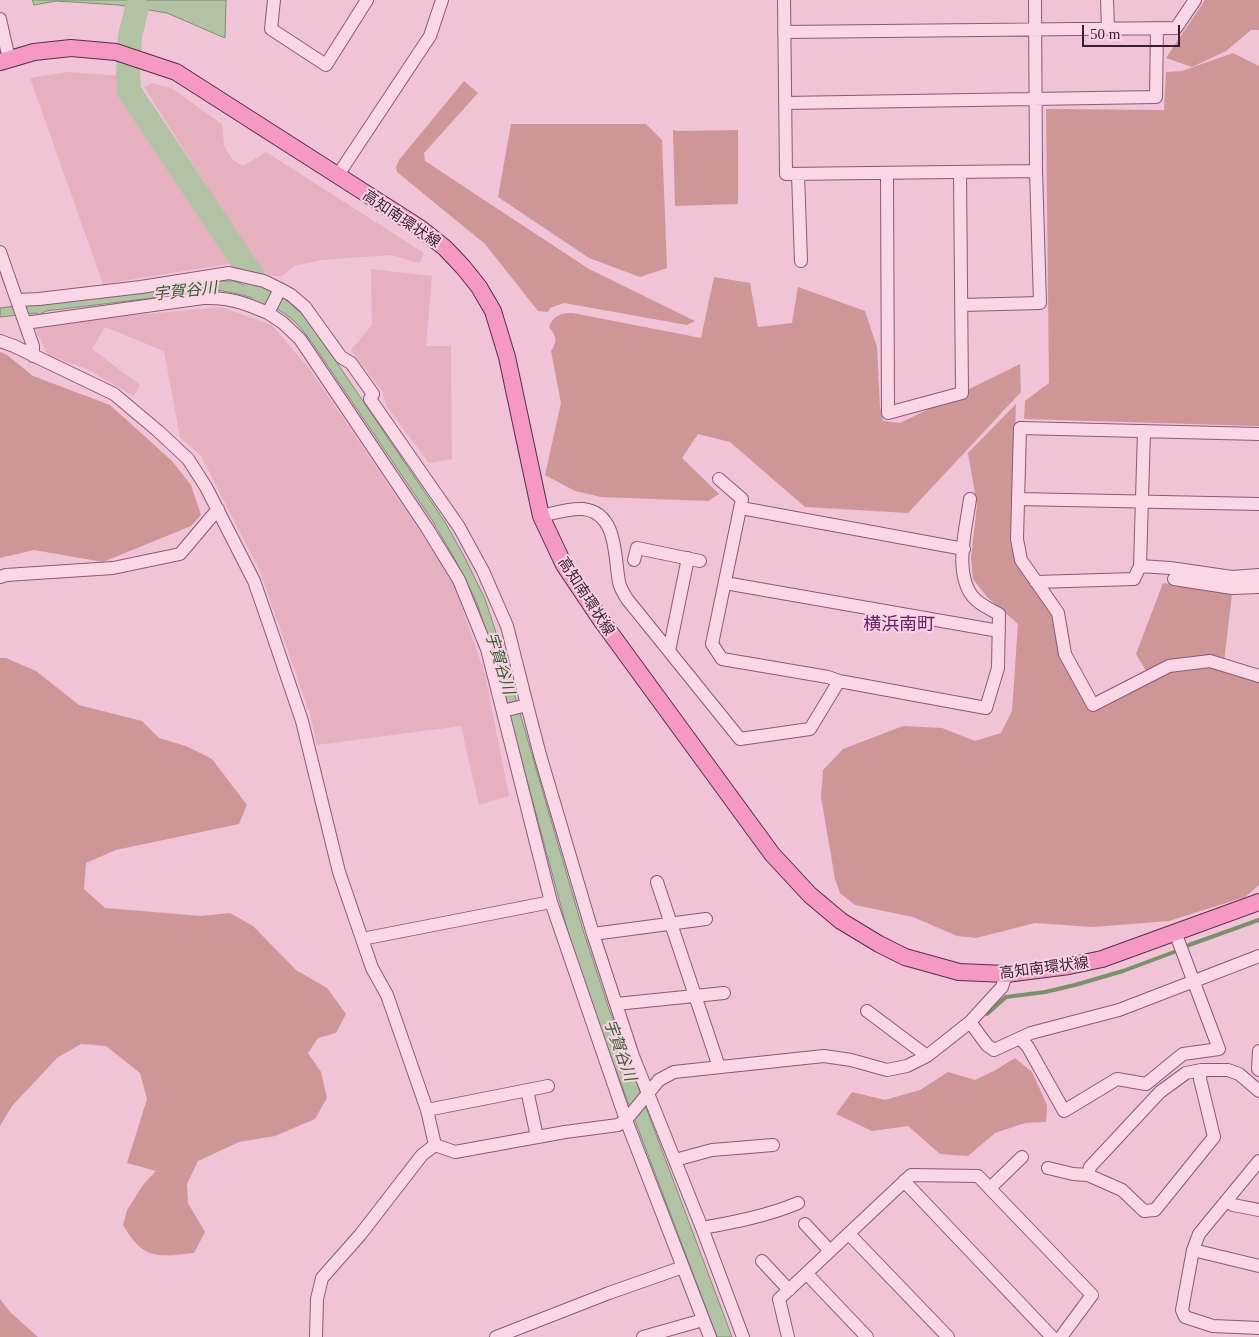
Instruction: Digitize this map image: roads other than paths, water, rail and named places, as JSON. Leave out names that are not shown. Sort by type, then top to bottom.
[{"type":"main road","name":"高知南環状線","points":[[4,61],[34,52],[71,48],[116,52],[176,72],[420,228],[445,248],[479,287],[493,311],[507,357],[541,516],[564,565],[601,620],[772,854],[810,895],[841,921],[905,958],[959,972],[1006,974],[1068,966],[1102,959],[1259,902]]},
{"type":"street","points":[[274,0],[271,29],[326,64],[368,0]]},
{"type":"street","points":[[338,175],[430,36],[442,0]]},
{"type":"street","points":[[784,0],[786,174],[1036,171]]},
{"type":"street","points":[[962,305],[1040,303],[1036,171],[1035,0]]},
{"type":"street","points":[[1108,0],[1108,28]]},
{"type":"street","points":[[784,32],[1176,28],[1195,0]]},
{"type":"street","points":[[0,19],[4,61]]},
{"type":"street","points":[[785,102],[1156,97],[1156,28]]},
{"type":"street","points":[[887,174],[888,413],[962,393],[960,172]]},
{"type":"street","points":[[798,174],[801,261]]},
{"type":"street","points":[[0,252],[33,346],[33,356]]},
{"type":"street","points":[[18,303],[229,273],[246,276],[264,281],[279,291],[291,295],[304,306],[341,357],[351,363],[373,394],[370,398],[459,527],[483,570],[507,626],[525,706],[593,934],[633,1056],[647,1095],[702,1228],[743,1337]]},
{"type":"street","points":[[269,310],[279,291]]},
{"type":"street","points":[[25,321],[222,297],[269,310],[300,338],[427,528],[459,580],[487,649],[505,711],[551,902],[710,1337]]},
{"type":"street","points":[[0,341],[114,394],[188,459],[218,509],[254,581],[302,721],[340,872],[372,968],[387,995],[427,1110],[435,1145]]},
{"type":"street","points":[[1259,434],[1020,428],[1017,539],[1021,560],[1058,612],[1065,654],[1092,705],[1169,666],[1210,660],[1259,676]]},
{"type":"street","points":[[1036,582],[1134,579],[1140,566],[1144,431]]},
{"type":"street","points":[[719,479],[742,499],[712,644],[722,660],[828,677],[839,682],[986,708],[998,668],[999,614],[976,599],[969,590],[963,571],[970,500]]},
{"type":"street","points":[[1018,499],[1259,504]]},
{"type":"street","points":[[741,508],[964,549]]},
{"type":"street","points":[[0,577],[6,575],[113,568],[180,554],[218,509]]},
{"type":"street","points":[[541,516],[583,509],[595,513],[605,521],[612,533],[620,584],[627,599],[740,739],[810,729],[839,682]]},
{"type":"street","points":[[634,560],[637,548],[694,560],[669,651]]},
{"type":"street","points":[[1140,566],[1170,568],[1232,577],[1259,576]]},
{"type":"street","points":[[1174,580],[1232,588],[1259,587]]},
{"type":"street","points":[[725,583],[999,631]]},
{"type":"street","points":[[505,711],[525,706]]},
{"type":"street","points":[[658,882],[719,1067]]},
{"type":"street","points":[[362,939],[551,902]]},
{"type":"street","points":[[593,934],[706,920]]},
{"type":"street","points":[[1020,1038],[1028,1047],[1064,1111],[1117,1079],[1146,1084],[1183,1054],[1219,1048],[1176,932]]},
{"type":"street","points":[[970,1022],[987,1045],[994,1050],[1031,1033],[1118,1010],[1259,956]]},
{"type":"street","points":[[435,1145],[455,1152],[618,1124],[628,1116],[659,1080],[674,1072],[824,1056],[851,1060],[887,1070],[907,1066],[927,1056],[970,1022],[1002,987],[1006,974]]},
{"type":"street","points":[[616,1004],[724,993]]},
{"type":"street","points":[[867,1011],[927,1056]]},
{"type":"street","points":[[1259,1051],[1259,1070]]},
{"type":"street","points":[[1088,1175],[1090,1166],[1160,1092],[1186,1073],[1201,1070],[1228,1070],[1239,1074],[1259,1091]]},
{"type":"street","points":[[1048,1168],[1073,1174],[1088,1175],[1122,1190],[1144,1211],[1155,1210],[1214,1137],[1200,1079],[1201,1070]]},
{"type":"street","points":[[427,1110],[548,1086]]},
{"type":"street","points":[[527,1090],[536,1137]]},
{"type":"street","points":[[316,1337],[317,1299],[322,1278],[360,1236],[422,1156],[435,1145]]},
{"type":"street","points":[[674,1160],[712,1150],[773,1145]]},
{"type":"street","points":[[990,1188],[1022,1157]]},
{"type":"street","points":[[1259,1161],[1199,1234],[1193,1250],[1182,1310],[1185,1318],[1213,1326],[1259,1328]]},
{"type":"street","points":[[788,1337],[779,1299],[911,1175],[978,1176],[1092,1294],[1061,1337]]},
{"type":"street","points":[[904,1181],[1052,1337]]},
{"type":"street","points":[[1227,1201],[1233,1205],[1259,1210]]},
{"type":"street","points":[[702,1228],[750,1219],[776,1212],[798,1203]]},
{"type":"street","points":[[805,1224],[830,1251]]},
{"type":"street","points":[[849,1234],[948,1337]]},
{"type":"street","points":[[1193,1250],[1259,1266]]},
{"type":"street","points":[[762,1261],[789,1290]]},
{"type":"street","points":[[496,1337],[608,1293],[683,1267]]},
{"type":"street","points":[[807,1274],[868,1337]]},
{"type":"street","points":[[643,1337],[703,1320]]},
{"type":"water","points":[[33,0],[226,0],[225,38],[167,13],[119,5],[56,1],[34,5]]},
{"type":"water","name":"宇賀谷川","points":[[250,280],[285,299],[303,315],[445,522],[485,599],[583,930],[609,1009],[732,1337],[717,1337],[595,1015],[569,936],[491,647],[477,603],[432,520],[313,344],[296,323],[279,310],[259,300],[217,290],[46,311],[39,315],[37,313],[0,317],[0,308],[210,281],[234,281],[249,287]]},
{"type":"waterway","points":[[137,8],[130,36],[129,91],[267,298]]},
{"type":"waterway","points":[[1189,945],[1259,920]]},
{"type":"waterway","points":[[987,1014],[1006,997],[1045,992],[1075,985],[1123,971],[1174,952]]},
{"type":"district","name":"横浜南町","points":[[899,623]]}]
